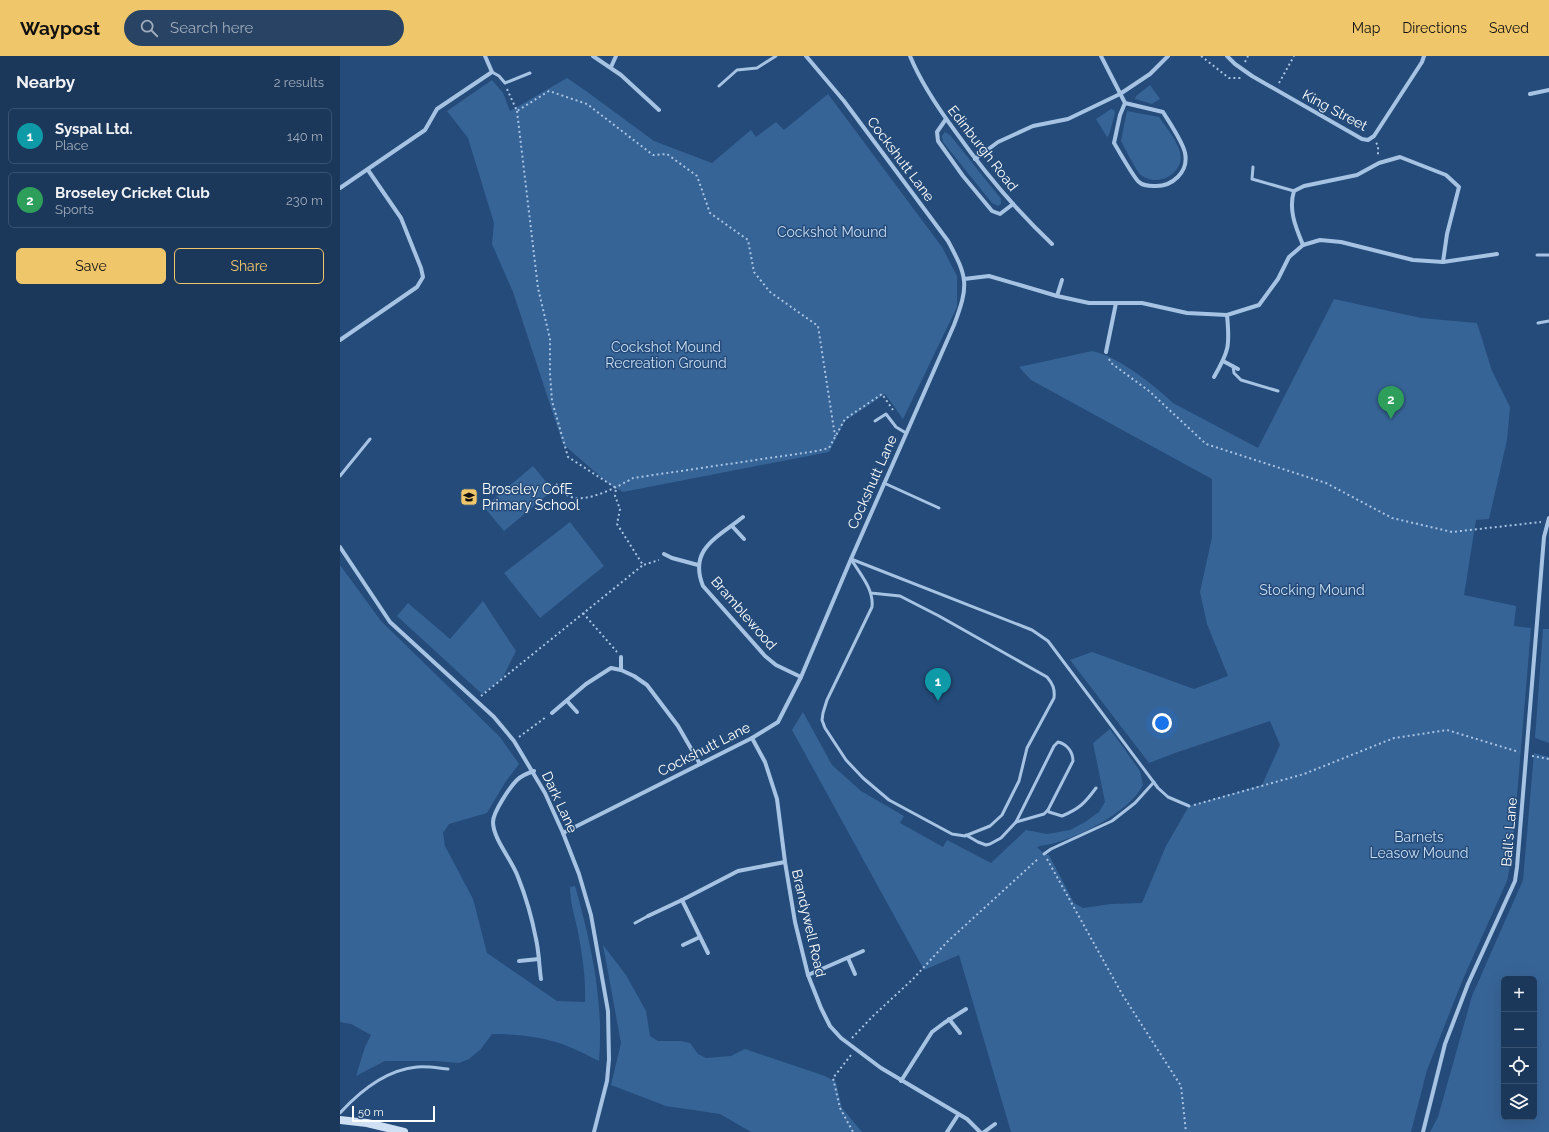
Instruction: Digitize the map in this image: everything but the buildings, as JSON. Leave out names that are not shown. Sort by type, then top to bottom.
[{"type":"main road","points":[[340,1120],[367,1123],[404,1132]]},
{"type":"street","points":[[340,188],[424,130],[437,109],[492,72],[484,56]]},
{"type":"street","points":[[593,56],[622,74],[659,110]]},
{"type":"street","points":[[610,67],[616,56]]},
{"type":"street","name":"Cockshutt Lane","points":[[563,833],[752,738],[778,722],[801,677],[964,300],[964,279],[961,266],[948,241],[844,101],[806,56]]},
{"type":"street","name":"Edinburgh Road","points":[[910,56],[935,104],[975,159],[1029,222],[1052,244]]},
{"type":"street","points":[[1101,56],[1125,103],[1163,112],[1182,146],[1185,153],[1185,161],[1182,170],[1176,180],[1168,185],[1148,186],[1139,182],[1114,143],[1120,115],[1125,103]]},
{"type":"street","points":[[975,159],[998,142],[1033,126],[1068,119],[1120,94],[1150,74],[1168,56]]},
{"type":"street","name":"King Street","points":[[1227,56],[1235,64],[1275,90],[1362,139],[1368,140],[1372,138],[1396,104],[1422,62],[1424,56]]},
{"type":"street","points":[[1530,94],[1549,90]]},
{"type":"street","points":[[946,119],[937,132],[938,141],[963,176],[992,211],[1000,214],[1013,204]]},
{"type":"street","points":[[1302,246],[1293,219],[1292,200],[1294,191],[1304,186],[1357,174],[1378,163],[1400,157],[1446,175],[1459,187],[1447,234],[1443,262]]},
{"type":"street","points":[[340,340],[417,287],[423,277],[422,268],[401,218],[368,170]]},
{"type":"street","points":[[964,279],[989,276],[1057,296],[1089,303],[1142,303],[1187,312],[1227,315],[1258,305],[1278,279],[1289,257],[1302,246],[1320,240],[1341,242],[1414,260],[1443,262],[1497,254]]},
{"type":"street","points":[[1057,296],[1062,280]]},
{"type":"street","points":[[1106,352],[1116,303]]},
{"type":"street","points":[[1214,377],[1227,353],[1229,335],[1227,315]]},
{"type":"street","points":[[1223,361],[1238,369]]},
{"type":"street","name":"Bramblewood","points":[[743,517],[708,544],[700,556],[698,565],[699,576],[704,586],[765,656],[776,665],[801,677]]},
{"type":"street","name":"Ball's Lane","points":[[1423,1132],[1445,1044],[1468,984],[1515,881],[1544,537],[1549,520]]},
{"type":"street","points":[[732,526],[744,538]]},
{"type":"street","name":"Dark Lane","points":[[340,547],[390,622],[494,717],[514,741],[534,771],[546,793],[579,874],[591,915],[608,1011],[610,1036],[609,1059],[606,1081],[594,1132]]},
{"type":"street","points":[[664,554],[672,558],[698,565]]},
{"type":"street","points":[[620,670],[621,657]]},
{"type":"street","points":[[552,713],[586,684],[611,668],[620,670],[647,685],[678,726],[700,764]]},
{"type":"street","points":[[567,700],[577,712]]},
{"type":"street","name":"Brandywell Road","points":[[752,738],[765,762],[777,799],[785,862],[795,922],[808,975],[830,1026],[847,1043],[901,1081],[967,1119],[980,1132]]},
{"type":"street","points":[[534,771],[524,774],[517,780],[499,805],[493,820],[493,827],[520,881],[536,938],[541,978]]},
{"type":"street","points":[[648,916],[738,871],[785,862]]},
{"type":"street","points":[[682,900],[708,953]]},
{"type":"street","points":[[684,945],[700,937]]},
{"type":"street","points":[[808,975],[863,951]]},
{"type":"street","points":[[848,958],[855,974]]},
{"type":"street","points":[[519,961],[538,959]]},
{"type":"street","points":[[901,1081],[932,1032],[966,1009]]},
{"type":"street","points":[[950,1019],[960,1033]]},
{"type":"street","points":[[947,1132],[958,1114]]},
{"type":"street","points":[[984,1132],[995,1124]]},
{"type":"lane","points":[[719,86],[737,70],[757,68],[776,56]]},
{"type":"lane","points":[[492,72],[499,76],[505,83],[530,73]]},
{"type":"lane","points":[[1253,167],[1252,179],[1294,191]]},
{"type":"lane","points":[[1537,254],[1549,255]]},
{"type":"lane","points":[[1538,323],[1549,320]]},
{"type":"lane","points":[[1234,366],[1234,373],[1241,380],[1278,391]]},
{"type":"lane","points":[[875,421],[886,414],[896,426],[906,433]]},
{"type":"lane","points":[[340,476],[370,439]]},
{"type":"lane","points":[[884,483],[939,508]]},
{"type":"lane","points":[[851,559],[871,592],[873,599],[872,607],[827,700],[822,720],[825,728],[846,760],[863,778],[889,800],[952,834],[966,835],[990,826],[1002,815],[1019,780],[1027,748],[1054,698],[1055,690],[1047,677],[939,616],[900,596],[871,592]]},
{"type":"lane","points":[[851,559],[1032,630],[1048,641],[1154,782],[1168,798],[1189,806]]},
{"type":"lane","points":[[966,835],[981,844],[990,844],[1001,838],[1016,822],[1054,746],[1058,742],[1064,743],[1069,749],[1073,757],[1073,761],[1048,810],[1044,814],[1016,822]]},
{"type":"lane","points":[[1044,854],[1051,849],[1112,820],[1135,803],[1154,782]]},
{"type":"lane","points":[[1048,810],[1049,812],[1062,816],[1068,814],[1083,805],[1096,788]]},
{"type":"lane","points":[[635,923],[648,916]]},
{"type":"lane","points":[[340,1113],[365,1089],[397,1072],[418,1067],[448,1069]]},
{"type":"path","points":[[1201,56],[1229,78],[1242,78],[1248,73]]},
{"type":"path","points":[[1275,90],[1294,56]]},
{"type":"path","points":[[505,83],[517,111],[538,288],[550,339],[552,401],[568,457],[616,488]]},
{"type":"path","points":[[517,111],[549,91],[586,104],[654,155],[667,154],[697,176],[710,213],[748,240],[754,272],[770,292],[818,326],[835,436]]},
{"type":"path","points":[[1372,138],[1378,145],[1378,163]]},
{"type":"path","points":[[1106,352],[1111,363],[1149,390],[1206,444],[1326,483],[1392,518],[1452,532],[1549,520]]},
{"type":"path","points":[[556,484],[568,496],[578,498],[592,496],[616,488],[633,478],[829,448],[845,418],[882,394],[895,414]]},
{"type":"path","points":[[616,488],[615,496],[620,509],[617,524],[643,565]]},
{"type":"path","points":[[476,700],[643,565],[672,558]]},
{"type":"path","points":[[584,613],[621,657]]},
{"type":"path","points":[[514,741],[552,713]]},
{"type":"path","points":[[1189,806],[1304,774],[1394,738],[1447,730],[1526,755],[1549,759]]},
{"type":"path","points":[[847,1043],[873,1016],[913,979],[947,942],[1044,854],[1122,994],[1181,1086],[1186,1132]]},
{"type":"path","points":[[853,1132],[840,1108],[833,1078],[856,1049]]},
{"type":"green space","name":"Cockshot Mound Recreation Ground","points":[[567,78],[654,141],[712,163],[751,130],[756,137],[776,122],[784,130],[828,94],[942,247],[957,276],[957,307],[903,419],[885,394],[845,421],[829,452],[623,492],[610,485],[563,444],[513,292],[492,244],[494,223],[468,138],[447,111],[492,80],[503,93],[510,111]]},
{"type":"green space","points":[[1150,85],[1160,99],[1152,104],[1135,99],[1136,96]]},
{"type":"green space","points":[[1111,109],[1114,110],[1115,113],[1109,135],[1107,137],[1096,119]]},
{"type":"green space","points":[[1127,111],[1159,117],[1170,133],[1179,149],[1181,157],[1176,171],[1170,176],[1156,180],[1148,179],[1141,175],[1136,169],[1121,141]]},
{"type":"green space","points":[[945,132],[950,135],[1001,199],[1001,204],[998,206],[992,203],[943,142],[942,136]]},
{"type":"green space","points":[[1334,299],[1421,318],[1477,323],[1492,371],[1510,407],[1507,440],[1489,519],[1476,520],[1464,595],[1516,606],[1514,626],[1531,628],[1512,856],[1507,881],[1463,979],[1427,1070],[1411,1132],[1011,1132],[959,955],[924,970],[792,730],[803,712],[832,765],[861,791],[904,816],[900,823],[943,847],[947,840],[991,863],[1026,830],[1047,834],[1070,830],[1099,812],[1105,802],[1093,743],[1110,729],[1140,771],[1143,785],[1137,795],[1117,813],[1092,828],[1053,844],[1037,847],[1044,854],[1049,855],[1074,903],[1083,908],[1111,904],[1142,903],[1166,846],[1189,806],[1262,785],[1280,745],[1270,721],[1149,763],[1070,660],[1092,652],[1194,689],[1228,676],[1207,624],[1200,592],[1212,537],[1212,479],[1031,380],[1019,367],[1092,351],[1102,354],[1135,372],[1173,403],[1258,448]]},
{"type":"green space","points":[[533,466],[553,490],[504,531],[484,507]]},
{"type":"green space","points":[[570,522],[604,566],[540,618],[504,573]]},
{"type":"green space","points":[[340,565],[381,621],[500,737],[519,764],[506,781],[487,813],[449,824],[443,833],[445,846],[473,899],[487,953],[557,1001],[585,1002],[582,955],[570,892],[570,887],[575,886],[595,972],[600,1016],[599,1061],[568,1046],[548,1040],[535,1037],[492,1034],[481,1049],[469,1059],[459,1063],[434,1061],[385,1061],[356,1076],[365,1047],[371,1035],[351,1024],[340,1022]]},
{"type":"green space","points":[[483,601],[516,651],[502,679],[482,694],[397,616],[408,603],[450,639]]},
{"type":"green space","points":[[1543,629],[1549,629],[1549,743],[1535,738]]},
{"type":"green space","points":[[1534,753],[1549,757],[1549,1132],[1430,1132],[1438,1117],[1472,996],[1523,880]]},
{"type":"green space","points":[[603,945],[626,975],[646,1011],[650,1036],[658,1041],[681,1041],[690,1043],[698,1054],[706,1058],[731,1056],[745,1049],[825,1076],[836,1082],[842,1108],[862,1132],[751,1132],[720,1114],[666,1106],[611,1085],[621,1043]]},
{"type":"place","name":"Broseley Cricket Club","points":[[1391,419]]},
{"type":"place","name":"Broseley CofE Primary School","points":[[469,497]]},
{"type":"place","name":"Syspal Ltd.","points":[[938,701]]},
{"type":"park label","name":"Cockshot Mound","points":[[832,232]]},
{"type":"park label","name":"Stocking Mound","points":[[1312,590]]},
{"type":"park label","name":"Barnets Leasow Mound","points":[[1419,846]]}]
